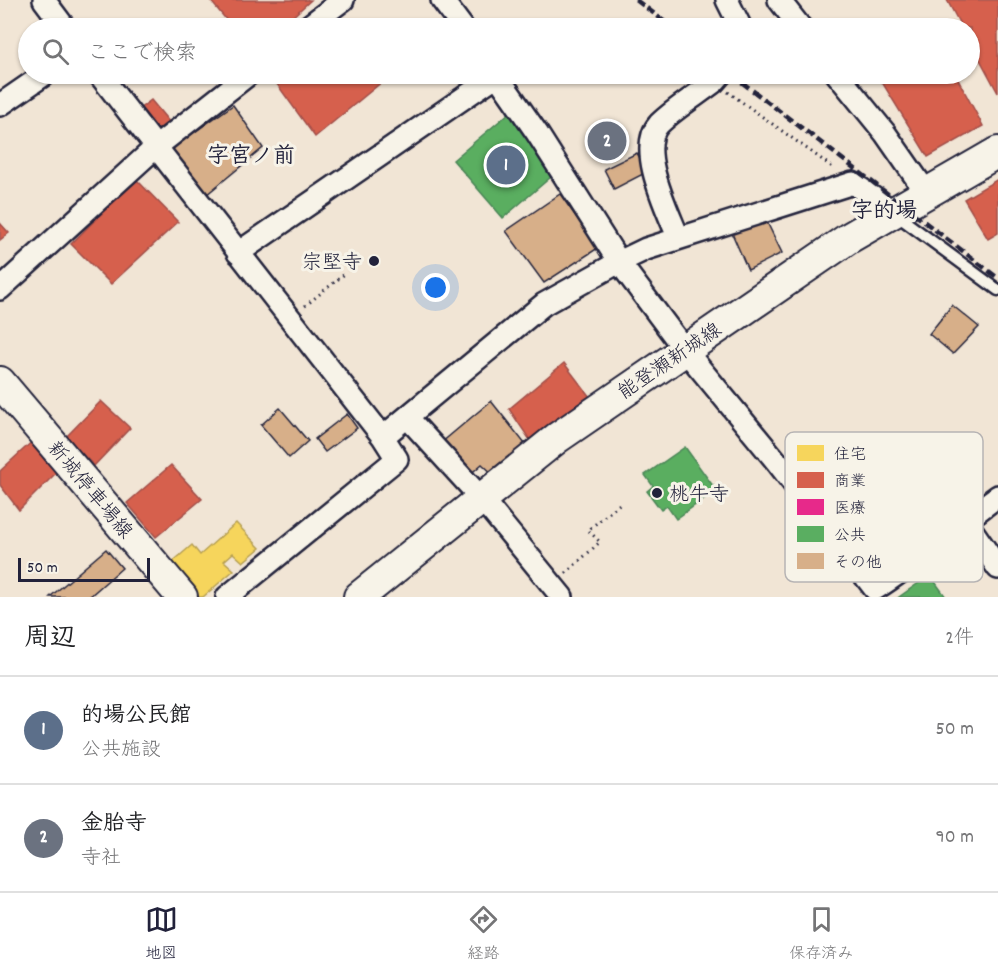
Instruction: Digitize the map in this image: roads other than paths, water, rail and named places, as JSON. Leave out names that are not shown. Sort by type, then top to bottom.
[{"type":"main road","name":"能登瀬新城線","points":[[359,597],[557,438],[684,349],[849,238],[998,152]]},
{"type":"main road","name":"新城停車場線","points":[[0,382],[182,597]]},
{"type":"street","points":[[44,0],[58,18]]},
{"type":"street","points":[[319,18],[343,0]]},
{"type":"street","points":[[442,0],[456,18]]},
{"type":"street","points":[[728,0],[736,18]]},
{"type":"street","points":[[779,0],[793,18]]},
{"type":"street","points":[[0,105],[30,84]]},
{"type":"street","points":[[107,84],[383,437],[397,459],[227,597]]},
{"type":"street","points":[[0,289],[156,147],[236,84]]},
{"type":"street","points":[[238,253],[483,84]]},
{"type":"street","points":[[504,84],[619,262],[684,349],[785,474]]},
{"type":"street","points":[[678,237],[651,162],[652,139],[658,125],[709,84]]},
{"type":"street","points":[[845,84],[885,133],[926,192]]},
{"type":"street","points":[[383,437],[544,304],[619,262],[678,237],[854,183],[893,212]]},
{"type":"street","points":[[407,417],[481,498],[557,592]]},
{"type":"street","points":[[983,507],[998,496]]},
{"type":"street","points":[[983,546],[998,568]]},
{"type":"street","points":[[868,593],[887,582]]},
{"type":"lane","points":[[893,212],[998,290]]},
{"type":"railway","points":[[636,0],[660,18]]},
{"type":"railway","points":[[744,84],[998,278]]},
{"type":"place","name":"金胎寺","points":[[607,141]]},
{"type":"place","name":"的場公民館","points":[[506,165]]},
{"type":"place","name":"宗堅寺","points":[[374,261]]},
{"type":"place","name":"桃牛寺","points":[[657,493]]},
{"type":"district","name":"字宮ノ前","points":[[251,154]]},
{"type":"district","name":"字的場","points":[[884,209]]}]
